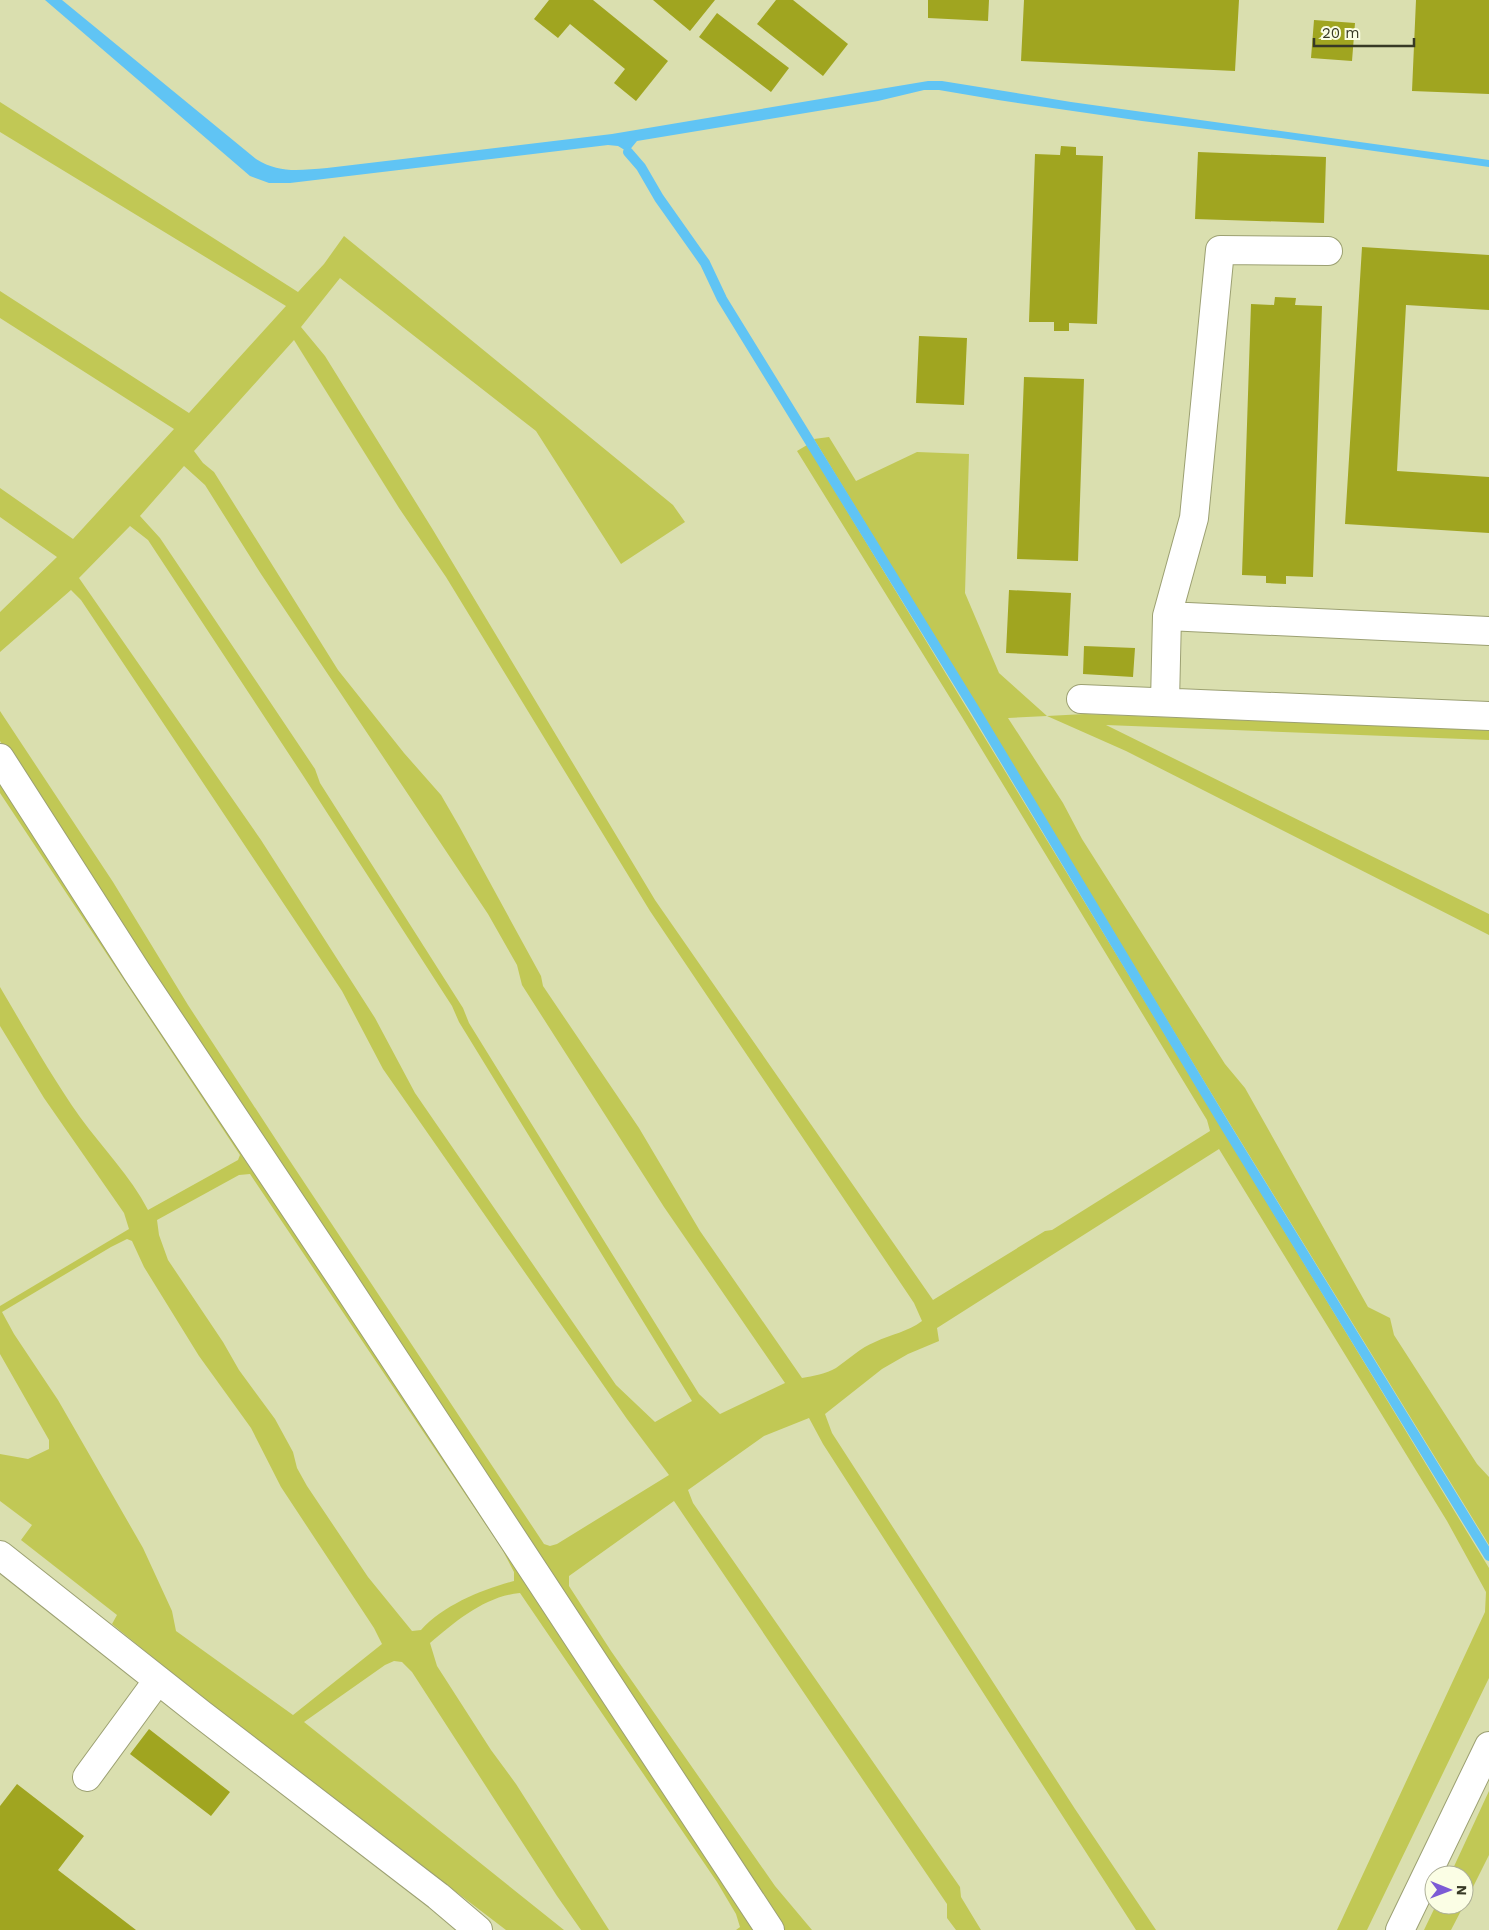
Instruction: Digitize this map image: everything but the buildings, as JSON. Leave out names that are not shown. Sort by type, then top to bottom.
[{"type":"street","points":[[1165,702],[1167,616],[1194,518],[1220,250],[1328,251]]},
{"type":"street","points":[[1167,616],[1489,631]]},
{"type":"street","points":[[1081,698],[1489,716]]},
{"type":"street","points":[[0,758],[136,972],[358,1303],[770,1930]]},
{"type":"street","points":[[4,1559],[438,1896],[478,1930]]},
{"type":"street","points":[[87,1777],[158,1680]]},
{"type":"street","points":[[1400,1930],[1489,1746]]},
{"type":"green space","points":[[0,102],[298,292],[324,264],[344,236],[673,505],[685,522],[621,564],[536,431],[340,278],[301,327],[325,356],[433,530],[655,900],[933,1300],[1045,1231],[1052,1230],[1210,1131],[1207,1120],[962,717],[797,451],[807,445],[1489,1568],[1489,1678],[1367,1930],[1337,1930],[1485,1612],[1486,1592],[1447,1521],[1219,1149],[937,1328],[939,1341],[908,1354],[882,1369],[825,1414],[832,1433],[1075,1809],[1156,1930],[1136,1930],[823,1444],[809,1418],[764,1436],[688,1490],[693,1503],[960,1887],[961,1897],[981,1930],[956,1930],[947,1918],[947,1904],[674,1501],[569,1576],[569,1586],[611,1651],[775,1886],[812,1930],[784,1930],[249,1119],[75,850],[0,741],[0,711],[113,882],[188,1005],[284,1152],[544,1544],[550,1546],[557,1544],[669,1475],[627,1419],[383,1069],[342,991],[81,600],[71,590],[0,652],[0,612],[57,557],[0,517],[0,488],[73,539],[174,429],[0,318],[0,291],[189,413],[286,306],[0,132]],"holes":[[[294,340],[399,508],[446,577],[650,911],[914,1303],[922,1321],[917,1325],[870,1344],[832,1370],[802,1378],[700,1231],[639,1128],[543,986],[541,976],[441,795],[404,753],[338,670],[214,472],[203,463],[194,451]],[[184,466],[205,485],[261,574],[488,914],[517,965],[522,985],[664,1207],[785,1383],[720,1414],[699,1394],[469,1023],[463,1008],[320,783],[315,769],[160,538],[140,516]],[[130,526],[148,540],[452,1006],[459,1022],[692,1401],[655,1422],[616,1385],[415,1093],[375,1018],[261,840],[79,578]]]},
{"type":"green space","points":[[829,437],[856,481],[917,452],[969,454],[965,593],[999,673],[1047,716],[1008,718],[1063,803],[1082,839],[1225,1064],[1245,1088],[1368,1307],[1390,1318],[1394,1335],[1477,1464],[1489,1477],[1489,1545],[1227,1119],[814,439]]},
{"type":"green space","points":[[1085,714],[1489,730],[1489,740],[1106,725],[1489,914],[1489,935],[1126,751],[1047,716]]},
{"type":"green space","points":[[0,770],[760,1930],[736,1930],[740,1927],[736,1914],[717,1882],[520,1593],[507,1595],[483,1604],[461,1618],[430,1643],[437,1666],[491,1750],[516,1784],[609,1930],[581,1930],[412,1672],[402,1662],[394,1661],[385,1665],[304,1722],[564,1930],[506,1930],[211,1705],[112,1624],[117,1615],[21,1540],[32,1525],[0,1501],[0,1454],[28,1459],[49,1449],[49,1440],[0,1354],[0,1306],[129,1229],[124,1213],[44,1098],[0,1026],[0,987],[69,1101],[125,1174],[148,1210],[238,1160],[240,1155],[0,793]],"holes":[[[250,1174],[502,1549],[514,1572],[514,1581],[489,1589],[452,1606],[430,1621],[421,1630],[412,1631],[368,1577],[307,1486],[297,1468],[293,1452],[275,1419],[239,1370],[223,1342],[168,1260],[159,1235],[157,1220],[239,1175]],[[127,1239],[132,1241],[144,1267],[199,1356],[251,1428],[281,1487],[374,1628],[382,1644],[293,1715],[176,1631],[172,1611],[143,1548],[58,1400],[14,1334],[2,1312]]]},
{"type":"green space","points":[[1489,1791],[1489,1855],[1474,1885],[1474,1865],[1455,1865]]},
{"type":"green space","points":[[1431,1915],[1459,1915],[1451,1930],[1424,1930]]},
{"type":"water","points":[[45,0],[62,0],[256,159],[273,167],[290,170],[327,168],[612,134],[928,81],[942,81],[1071,102],[1489,160],[1489,167],[1142,121],[939,90],[924,90],[878,101],[637,141],[628,152],[618,146],[608,145],[290,183],[269,183],[250,176]]},
{"type":"waterway","points":[[628,152],[641,167],[659,198],[705,263],[722,299],[975,710],[1224,1124],[1489,1556]]}]
